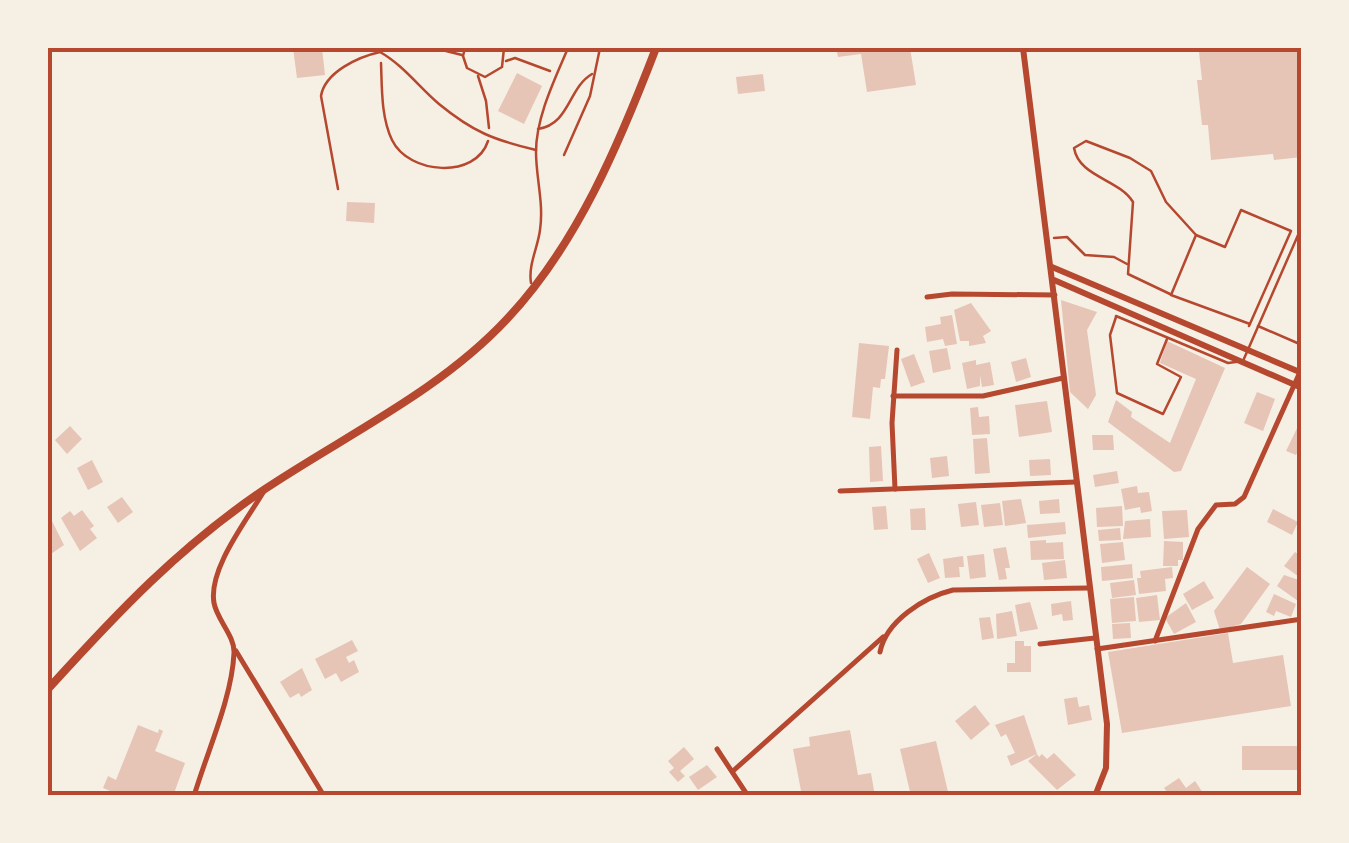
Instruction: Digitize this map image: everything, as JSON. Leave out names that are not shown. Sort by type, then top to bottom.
[{"type":"main road","points":[[48,688],[162,568],[266,489],[442,376],[488,340],[533,289],[570,234],[656,48]]},
{"type":"main road","points":[[1023,48],[1108,739],[1106,768],[1095,796]]},
{"type":"main road","points":[[1052,267],[1301,372]]},
{"type":"main road","points":[[1054,280],[1117,312],[1298,387]]},
{"type":"main road","points":[[1084,294],[1088,282]]},
{"type":"street","points":[[927,298],[952,294],[1055,295]]},
{"type":"street","points":[[895,489],[893,396],[897,350]]},
{"type":"street","points":[[1155,641],[1198,529],[1216,505],[1235,504],[1244,497],[1298,387],[1301,372]]},
{"type":"street","points":[[893,396],[983,396],[1063,378]]},
{"type":"street","points":[[840,491],[1076,482]]},
{"type":"street","points":[[266,489],[221,565],[214,584],[214,606],[234,648],[324,796]]},
{"type":"street","points":[[733,771],[926,598],[952,590],[1089,588]]},
{"type":"street","points":[[1096,650],[1302,619]]},
{"type":"street","points":[[880,652],[883,637]]},
{"type":"street","points":[[1040,644],[1095,638]]},
{"type":"street","points":[[194,796],[230,675],[234,648]]},
{"type":"street","points":[[718,749],[748,796]]},
{"type":"lane","points":[[533,289],[530,274],[541,211],[538,129],[568,48]]},
{"type":"lane","points":[[564,156],[590,96],[600,48]]},
{"type":"lane","points":[[338,189],[321,96],[323,85],[367,55],[380,52],[440,105],[488,138],[536,150]]},
{"type":"lane","points":[[538,129],[550,127],[562,117],[582,80],[594,73]]},
{"type":"lane","points":[[1243,361],[1302,226]]},
{"type":"lane","points":[[1117,312],[1110,336],[1117,393],[1163,414],[1182,377],[1157,364],[1178,321]]},
{"type":"lane","points":[[1258,326],[1302,346]]},
{"type":"path","points":[[465,48],[467,68],[478,76],[492,76],[504,62],[515,58],[557,74]]},
{"type":"path","points":[[504,48],[504,62]]},
{"type":"path","points":[[438,49],[463,56]]},
{"type":"path","points":[[380,52],[385,114],[393,143],[403,155],[431,167],[456,166],[471,162],[484,152],[488,138]]},
{"type":"path","points":[[478,76],[489,122]]},
{"type":"path","points":[[1122,297],[1128,274],[1132,202],[1129,195],[1079,161],[1074,154],[1078,143],[1086,140],[1151,171],[1166,202],[1196,235],[1224,247],[1241,210],[1291,231],[1250,324],[1128,274]]},
{"type":"path","points":[[1171,294],[1196,235]]},
{"type":"path","points":[[1048,238],[1067,237],[1085,255],[1114,256],[1128,265]]},
{"type":"building","points":[[293,48],[322,48],[325,75],[297,78]]},
{"type":"building","points":[[836,48],[910,48],[916,85],[867,92],[861,54],[838,57]]},
{"type":"building","points":[[1302,48],[1302,157],[1274,160],[1273,154],[1211,160],[1208,125],[1202,125],[1197,80],[1202,80],[1199,52]]},
{"type":"building","points":[[517,73],[542,86],[524,124],[498,111]]},
{"type":"building","points":[[763,74],[765,91],[738,94],[736,77]]},
{"type":"building","points":[[347,202],[375,203],[374,223],[346,221]]},
{"type":"building","points":[[1061,300],[1097,312],[1087,330],[1096,395],[1088,409],[1070,392]]},
{"type":"building","points":[[971,303],[991,331],[983,336],[986,343],[969,346],[969,341],[960,341],[954,310]]},
{"type":"building","points":[[952,315],[957,344],[945,346],[943,339],[927,342],[925,327],[941,324],[940,317]]},
{"type":"building","points":[[1167,341],[1225,368],[1181,471],[1174,472],[1108,422],[1116,400],[1132,412],[1131,417],[1170,443],[1196,379],[1160,363]]},
{"type":"building","points":[[859,343],[889,346],[885,379],[881,379],[880,388],[873,387],[870,419],[852,417]]},
{"type":"building","points":[[947,348],[951,369],[933,373],[929,351]]},
{"type":"building","points":[[914,354],[925,382],[911,387],[901,359]]},
{"type":"building","points":[[1026,358],[1031,377],[1016,382],[1011,362]]},
{"type":"building","points":[[976,360],[976,365],[990,362],[994,385],[982,387],[980,375],[980,386],[967,389],[962,363]]},
{"type":"building","points":[[1257,392],[1275,399],[1263,431],[1244,423]]},
{"type":"building","points":[[1047,401],[1052,432],[1019,437],[1015,405]]},
{"type":"building","points":[[978,407],[979,417],[989,416],[990,434],[972,435],[970,408]]},
{"type":"building","points":[[1302,418],[1302,444],[1296,455],[1286,451]]},
{"type":"building","points":[[70,426],[82,439],[67,454],[55,440]]},
{"type":"building","points":[[1092,435],[1113,435],[1114,450],[1093,450]]},
{"type":"building","points":[[987,438],[990,473],[975,474],[973,439]]},
{"type":"building","points":[[881,446],[883,481],[870,482],[869,447]]},
{"type":"building","points":[[947,456],[949,476],[932,478],[930,458]]},
{"type":"building","points":[[1050,459],[1051,475],[1030,476],[1029,460]]},
{"type":"building","points":[[92,460],[103,482],[88,490],[77,468]]},
{"type":"building","points":[[1117,471],[1119,483],[1095,487],[1093,475]]},
{"type":"building","points":[[1137,486],[1138,493],[1149,492],[1152,511],[1141,513],[1140,507],[1125,510],[1121,489]]},
{"type":"building","points":[[122,497],[133,512],[118,523],[107,507]]},
{"type":"building","points":[[1021,499],[1026,523],[1005,526],[1002,501]]},
{"type":"building","points":[[1059,499],[1060,513],[1040,514],[1039,501]]},
{"type":"building","points":[[976,502],[979,525],[961,527],[958,504]]},
{"type":"building","points":[[1000,503],[1003,525],[984,527],[981,505]]},
{"type":"building","points":[[886,506],[888,529],[874,530],[872,507]]},
{"type":"building","points":[[1122,506],[1123,526],[1097,527],[1096,508]]},
{"type":"building","points":[[925,508],[926,530],[911,530],[910,509]]},
{"type":"building","points":[[1273,509],[1298,522],[1292,535],[1267,522]]},
{"type":"building","points":[[82,510],[94,526],[90,529],[97,538],[80,551],[61,518],[70,511],[74,516]]},
{"type":"building","points":[[1187,510],[1189,537],[1164,539],[1162,511]]},
{"type":"building","points":[[48,513],[64,545],[48,556]]},
{"type":"building","points":[[1150,519],[1151,537],[1123,539],[1125,521]]},
{"type":"building","points":[[1065,522],[1066,534],[1028,538],[1027,525]]},
{"type":"building","points":[[1120,528],[1121,540],[1099,541],[1098,530]]},
{"type":"building","points":[[1030,541],[1063,542],[1064,559],[1031,560]]},
{"type":"building","points":[[1164,541],[1183,542],[1183,560],[1178,560],[1178,566],[1163,566]]},
{"type":"building","points":[[1123,542],[1125,560],[1102,563],[1100,544]]},
{"type":"building","points":[[1006,547],[1010,568],[1005,568],[1007,579],[999,580],[993,549]]},
{"type":"building","points":[[1295,552],[1302,557],[1302,579],[1284,566]]},
{"type":"building","points":[[929,553],[940,578],[928,583],[917,559]]},
{"type":"building","points":[[984,554],[986,577],[970,579],[967,556]]},
{"type":"building","points":[[963,556],[960,577],[945,578],[943,559]]},
{"type":"building","points":[[1065,560],[1067,578],[1044,580],[1042,563]]},
{"type":"building","points":[[1132,564],[1133,578],[1102,581],[1101,567]]},
{"type":"building","points":[[1172,567],[1173,578],[1165,579],[1166,591],[1139,594],[1140,571]]},
{"type":"building","points":[[1247,567],[1270,584],[1241,624],[1220,630],[1214,611]]},
{"type":"building","points":[[1284,575],[1302,581],[1298,601],[1277,586]]},
{"type":"building","points":[[1134,580],[1136,595],[1112,598],[1110,583]]},
{"type":"building","points":[[1204,581],[1214,598],[1192,610],[1183,594]]},
{"type":"building","points":[[1274,594],[1296,604],[1291,617],[1266,612]]},
{"type":"building","points":[[1157,595],[1160,620],[1139,622],[1136,598]]},
{"type":"building","points":[[1134,597],[1136,621],[1112,623],[1110,599]]},
{"type":"building","points":[[1071,601],[1073,620],[1063,621],[1062,614],[1052,616],[1051,604]]},
{"type":"building","points":[[1030,602],[1038,629],[1020,632],[1015,605]]},
{"type":"building","points":[[1186,603],[1196,622],[1174,634],[1165,618]]},
{"type":"building","points":[[1012,611],[1017,636],[997,639],[996,614]]},
{"type":"building","points":[[990,617],[994,638],[982,640],[979,618]]},
{"type":"building","points":[[1130,623],[1131,638],[1113,639],[1112,624]]},
{"type":"building","points":[[1228,633],[1233,663],[1283,655],[1291,706],[1122,733],[1108,652]]},
{"type":"building","points":[[352,640],[358,651],[346,657],[349,663],[354,660],[359,672],[341,682],[336,673],[325,679],[315,659]]},
{"type":"building","points":[[1015,641],[1031,646],[1031,672],[1007,672],[1007,663],[1015,663]]},
{"type":"building","points":[[302,668],[312,690],[290,698],[280,682]]},
{"type":"building","points":[[1077,697],[1079,707],[1089,705],[1092,720],[1068,725],[1064,699]]},
{"type":"building","points":[[975,705],[990,724],[971,740],[955,721]]},
{"type":"building","points":[[1024,715],[1037,754],[1011,766],[1007,756],[1015,753],[1006,734],[1001,737],[995,725]]},
{"type":"building","points":[[138,725],[158,733],[159,729],[163,731],[155,751],[185,763],[173,796],[108,796],[110,791],[103,788],[108,776],[116,780]]},
{"type":"building","points":[[850,730],[858,775],[871,773],[875,796],[802,796],[793,749],[810,746],[809,737]]},
{"type":"building","points":[[936,741],[949,796],[911,796],[900,749]]},
{"type":"building","points":[[1242,746],[1302,746],[1302,770],[1242,770]]},
{"type":"building","points":[[684,747],[694,759],[680,771],[685,776],[678,782],[669,772],[674,768],[668,761]]},
{"type":"building","points":[[1054,753],[1076,775],[1057,790],[1028,761],[1037,754],[1047,759]]},
{"type":"building","points":[[707,765],[717,777],[698,790],[689,777]]},
{"type":"building","points":[[1179,778],[1186,788],[1195,781],[1205,796],[1170,796],[1164,788]]}]
